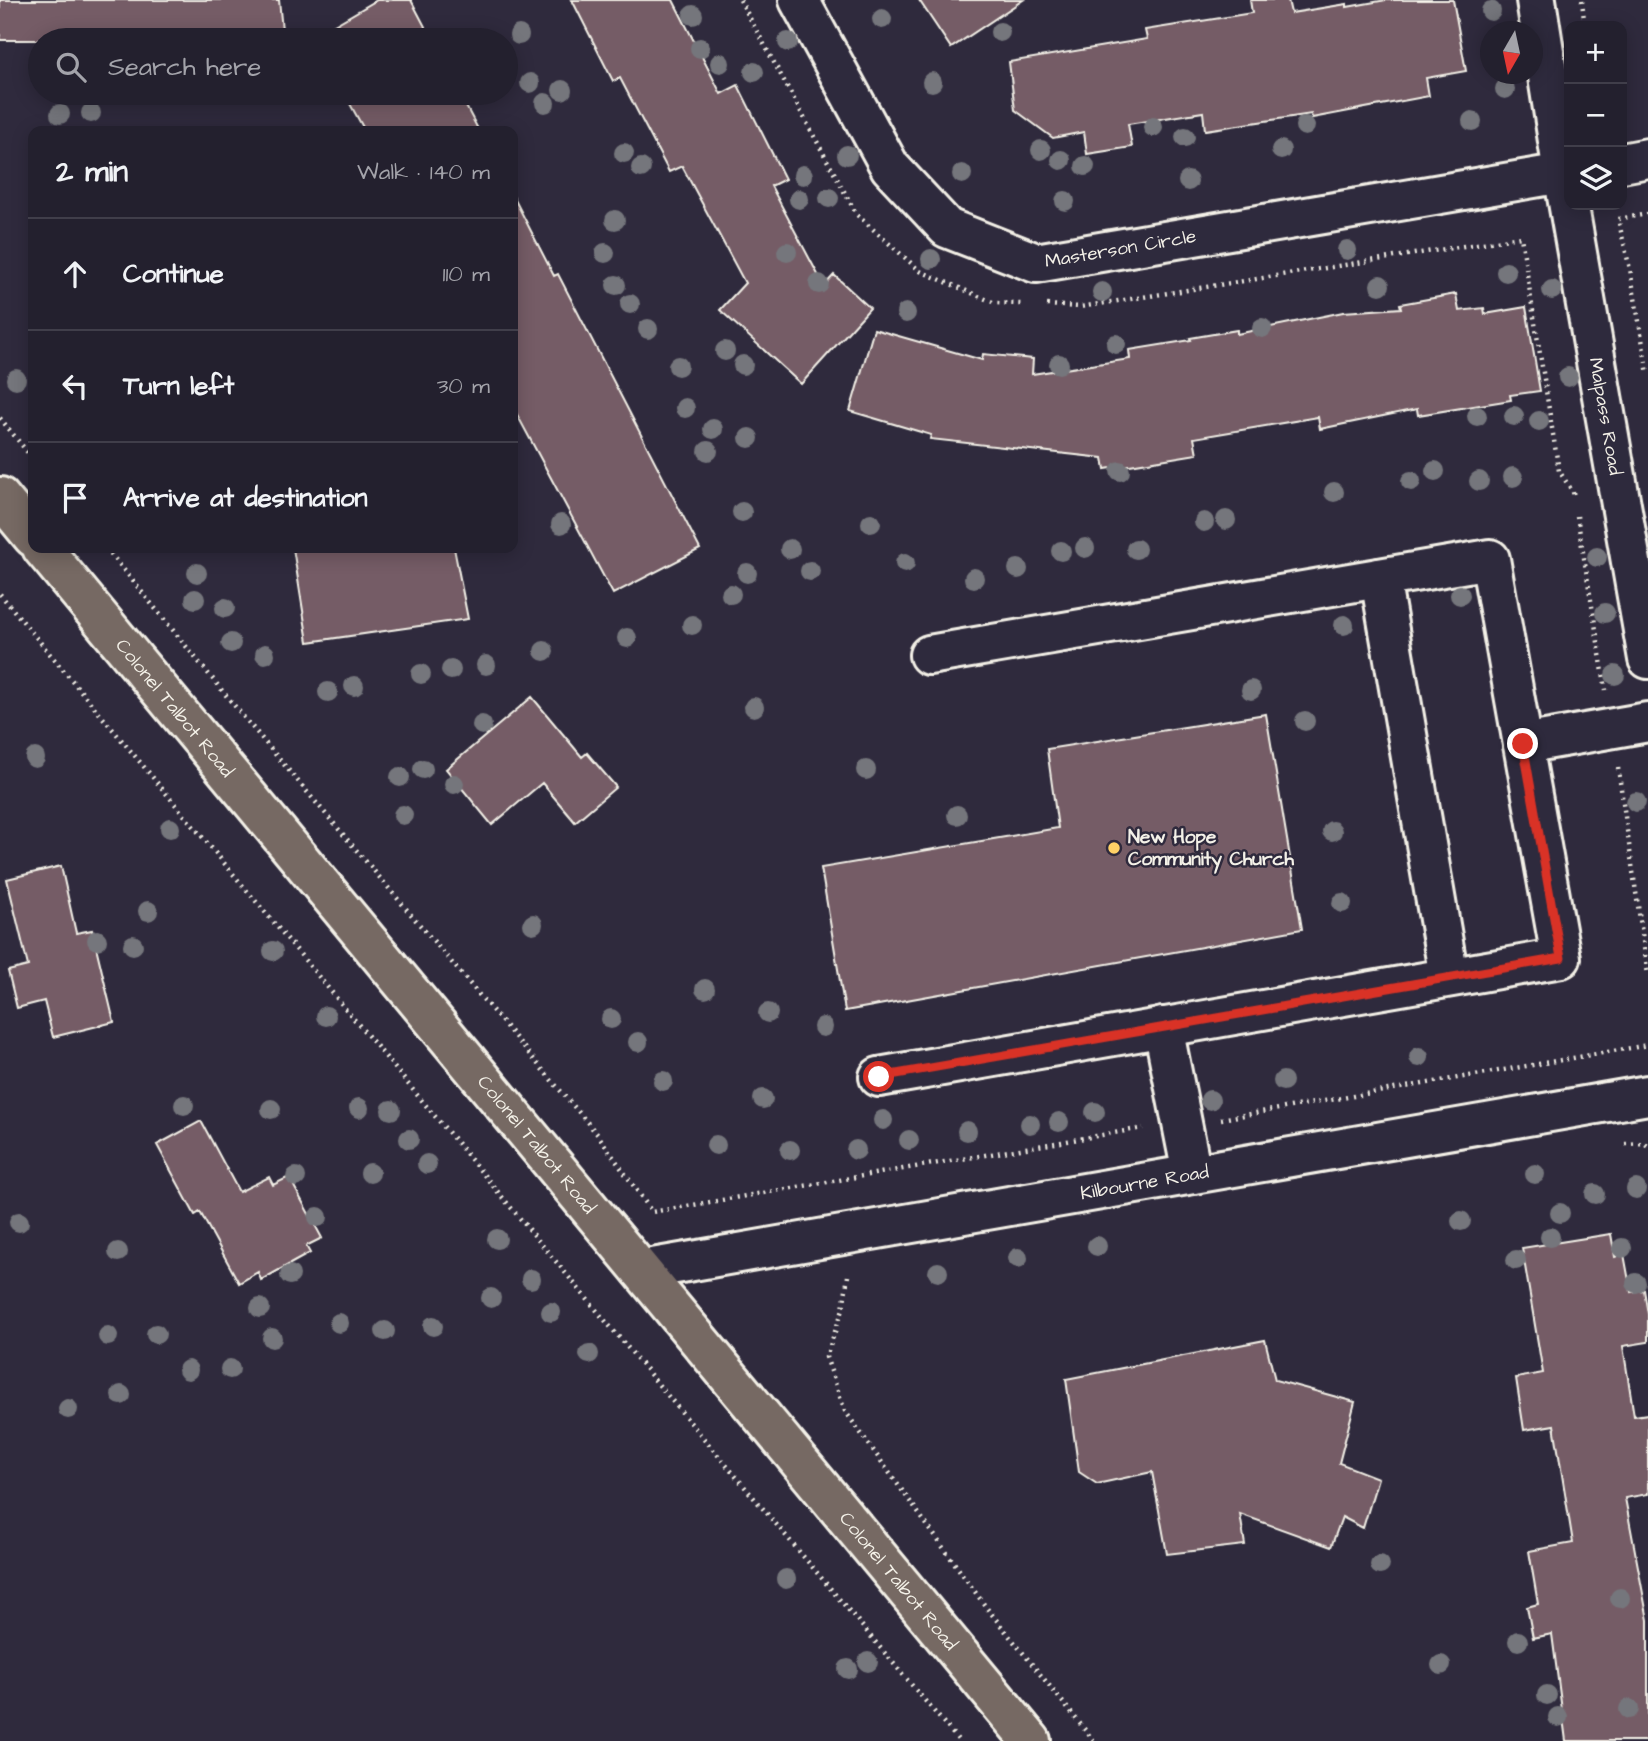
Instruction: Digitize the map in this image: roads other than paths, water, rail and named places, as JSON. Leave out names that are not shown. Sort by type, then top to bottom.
[{"type":"main road","points":[[0,497],[28,531]]},
{"type":"main road","name":"Colonel Talbot Road","points":[[46,553],[1031,1741]]},
{"type":"street","name":"Masterson Circle","points":[[799,0],[890,167],[947,228],[1036,263],[1564,172]]},
{"type":"street","name":"Malpass Road","points":[[1536,0],[1564,161]]},
{"type":"street","points":[[1627,162],[1648,158]]},
{"type":"street","name":"Malpass Road","points":[[1572,210],[1648,659]]},
{"type":"street","points":[[879,1077],[1561,958],[1490,559],[929,655]]},
{"type":"street","points":[[1380,578],[1449,977]]},
{"type":"street","points":[[1523,744],[1630,725]]},
{"type":"street","points":[[1163,1027],[1192,1174]]},
{"type":"street","name":"Kilbourne Road","points":[[641,1270],[1648,1095]]},
{"type":"place","name":"New Hope Community Church","points":[[1114,848]]}]
